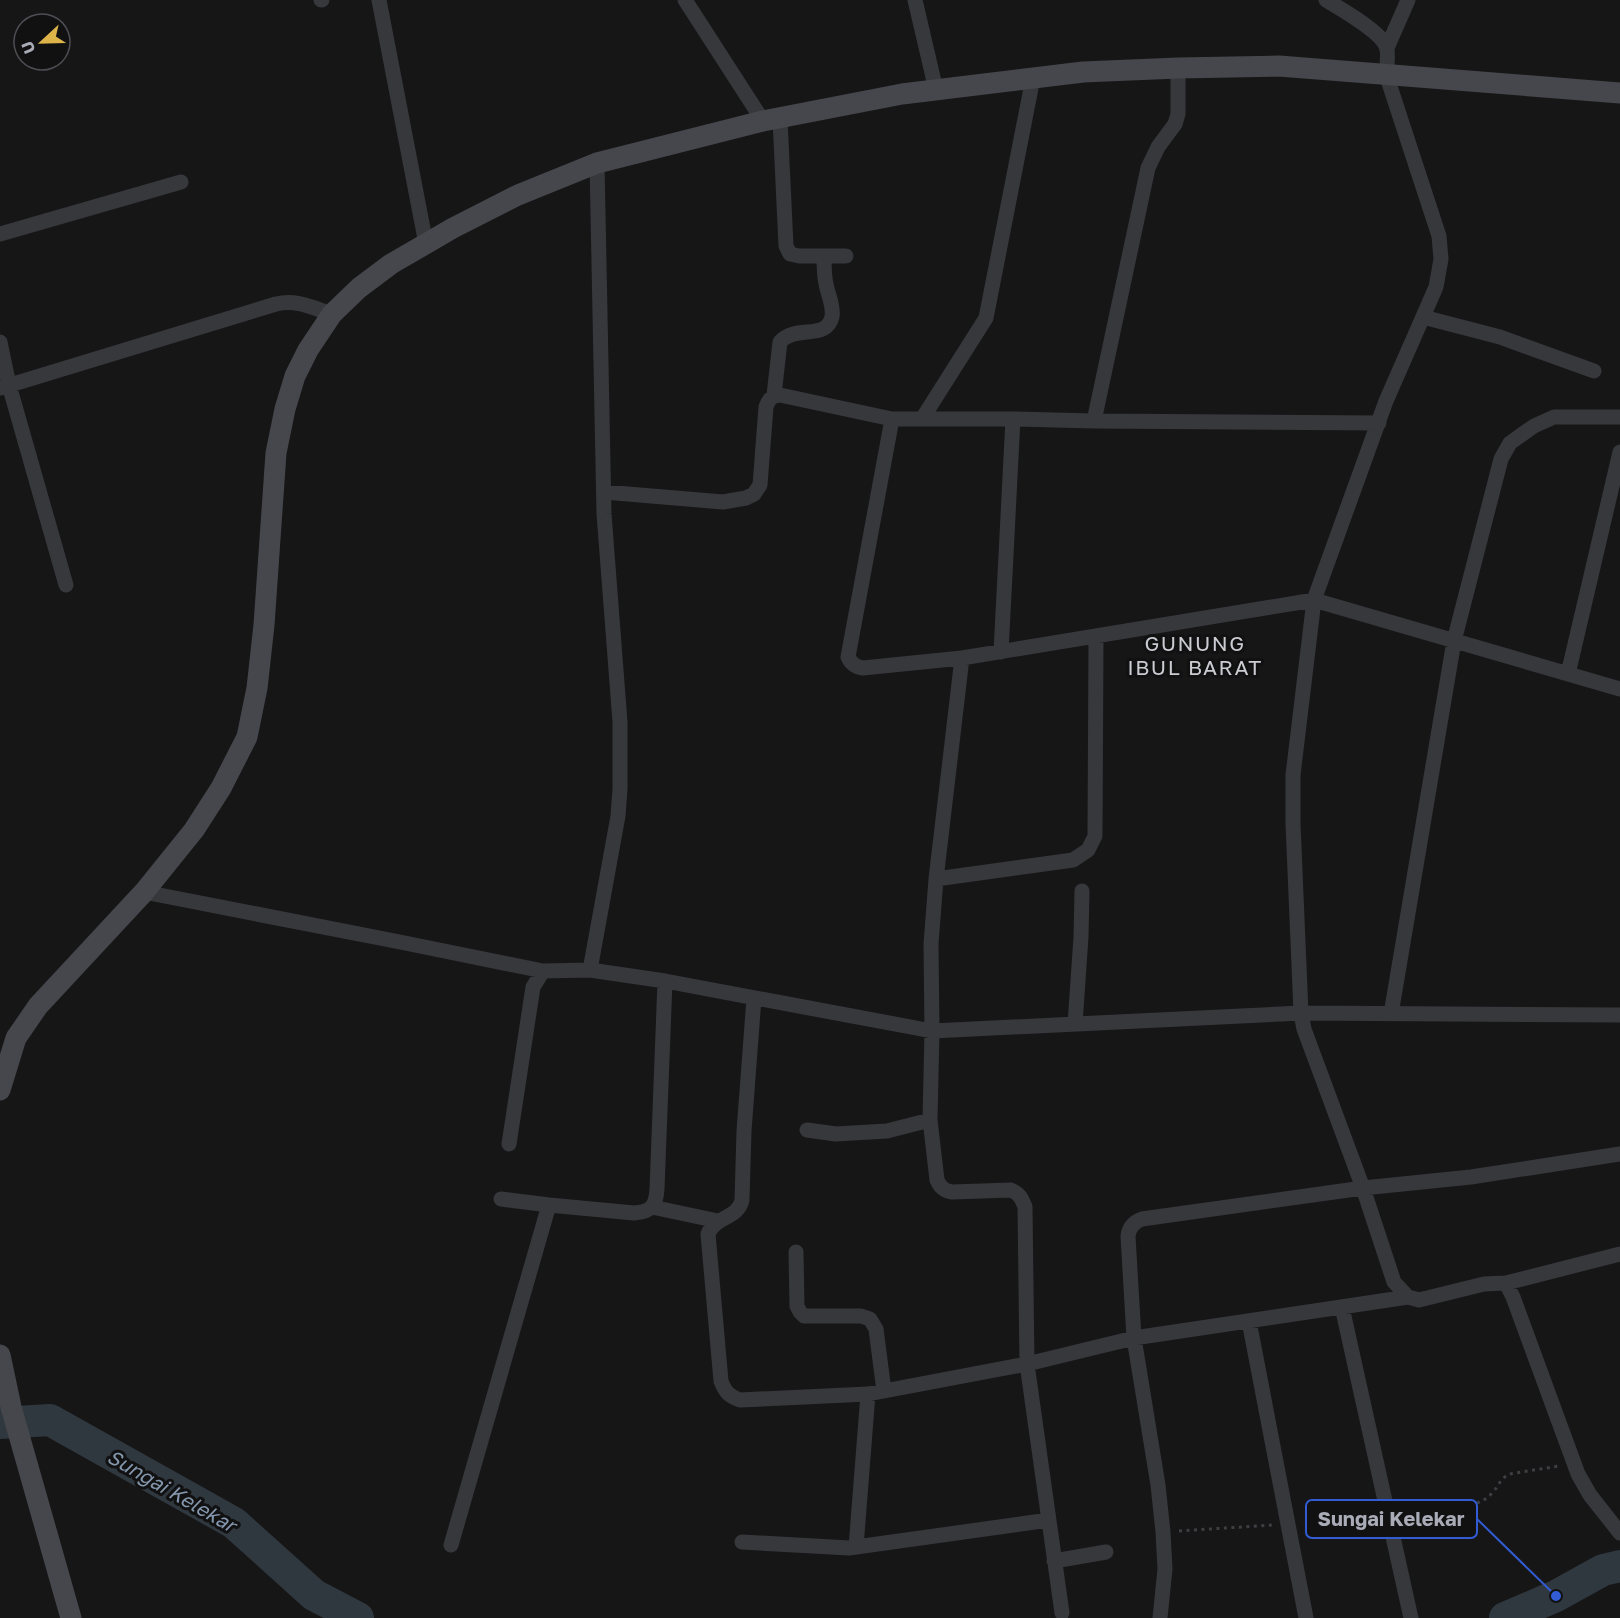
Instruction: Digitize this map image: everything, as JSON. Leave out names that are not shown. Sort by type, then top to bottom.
[{"type":"street","points":[[379,0],[426,244]]},
{"type":"street","points":[[685,0],[771,120],[786,246],[790,254],[846,256]]},
{"type":"street","points":[[915,0],[936,90]]},
{"type":"street","points":[[1326,0],[1383,39],[1387,48]]},
{"type":"street","points":[[1408,0],[1387,48],[1386,74],[1439,236],[1441,259],[1436,287],[1386,401],[1314,600],[1293,775],[1301,1013],[1304,1029],[1363,1188],[1394,1282],[1408,1297]]},
{"type":"street","points":[[0,1089],[16,1038],[38,1006],[144,892],[194,830],[221,788],[247,737],[257,688],[264,625],[276,453],[295,376],[308,350],[333,314],[359,288],[391,264],[518,195],[597,163],[771,120],[902,94],[1083,72],[1279,66],[1620,93]]},
{"type":"street","points":[[1094,421],[1148,168],[1158,147],[1175,124],[1178,114],[1178,68]]},
{"type":"street","points":[[922,420],[986,318],[1033,78]]},
{"type":"street","points":[[590,970],[618,816],[620,789],[620,722],[604,492],[597,163]]},
{"type":"street","points":[[0,234],[181,182]]},
{"type":"street","points":[[774,395],[780,342],[785,336],[796,333],[821,331],[828,326],[832,317],[824,256]]},
{"type":"street","points":[[5,387],[282,302],[299,303],[333,314]]},
{"type":"street","points":[[1423,318],[1500,337],[1594,371]]},
{"type":"street","points":[[0,342],[5,387],[66,585]]},
{"type":"street","points":[[604,492],[723,502],[746,498],[754,494],[760,485],[768,399],[780,394],[892,419],[1379,423]]},
{"type":"street","points":[[1391,1014],[1454,641],[1497,470],[1510,443],[1534,426],[1554,417],[1620,417]]},
{"type":"street","points":[[892,419],[848,657],[856,667],[962,658],[1314,600],[1620,689]]},
{"type":"street","points":[[1001,652],[1013,419]]},
{"type":"street","points":[[1568,674],[1620,452]]},
{"type":"street","points":[[936,879],[1073,860],[1088,850],[1095,836],[1096,637]]},
{"type":"street","points":[[962,658],[936,879],[931,944],[930,1120],[937,1180],[945,1191],[1011,1190],[1018,1193],[1025,1208],[1027,1364],[1062,1613]]},
{"type":"street","points":[[1075,1024],[1082,891]]},
{"type":"street","points":[[144,892],[543,972],[590,970],[665,981],[932,1031],[1301,1013],[1620,1015]]},
{"type":"street","points":[[509,1144],[533,987],[543,972]]},
{"type":"street","points":[[501,1199],[634,1213],[647,1211],[652,1207],[656,1200],[657,1189],[665,981]]},
{"type":"street","points":[[754,998],[741,1207],[735,1213],[718,1221],[711,1227],[708,1234],[721,1381],[725,1391],[731,1397],[740,1400],[868,1394],[1027,1364],[1134,1338],[1408,1297],[1419,1300],[1484,1284],[1506,1283],[1620,1254]]},
{"type":"street","points":[[807,1130],[836,1134],[887,1131],[930,1120]]},
{"type":"street","points":[[1160,1618],[1165,1569],[1158,1485],[1134,1338],[1128,1236],[1136,1221],[1363,1188],[1471,1177],[1620,1154]]},
{"type":"street","points":[[451,1545],[549,1205]]},
{"type":"street","points":[[652,1207],[718,1221]]},
{"type":"street","points":[[796,1252],[797,1306],[800,1312],[804,1316],[861,1316],[870,1319],[876,1329],[884,1391]]},
{"type":"street","points":[[1506,1283],[1578,1474],[1590,1495],[1620,1533]]},
{"type":"street","points":[[1342,1307],[1411,1618]]},
{"type":"street","points":[[1249,1321],[1306,1618]]},
{"type":"street","points":[[0,1355],[23,1451],[70,1618]]},
{"type":"street","points":[[856,1547],[868,1394]]},
{"type":"street","points":[[742,1542],[856,1547],[1049,1520]]},
{"type":"street","points":[[1054,1561],[1106,1552]]},
{"type":"waterway","name":"Sungai Kelekar","points":[[0,1423],[50,1420],[234,1523],[314,1595],[358,1618]]},
{"type":"waterway","name":"Sungai Kelekar","points":[[1505,1618],[1556,1596],[1603,1570],[1620,1566]]},
{"type":"place","name":"Sungai Kelekar","points":[[1556,1596]]},
{"type":"district","name":"GUNUNG IBUL BARAT","points":[[1195,655]]}]
